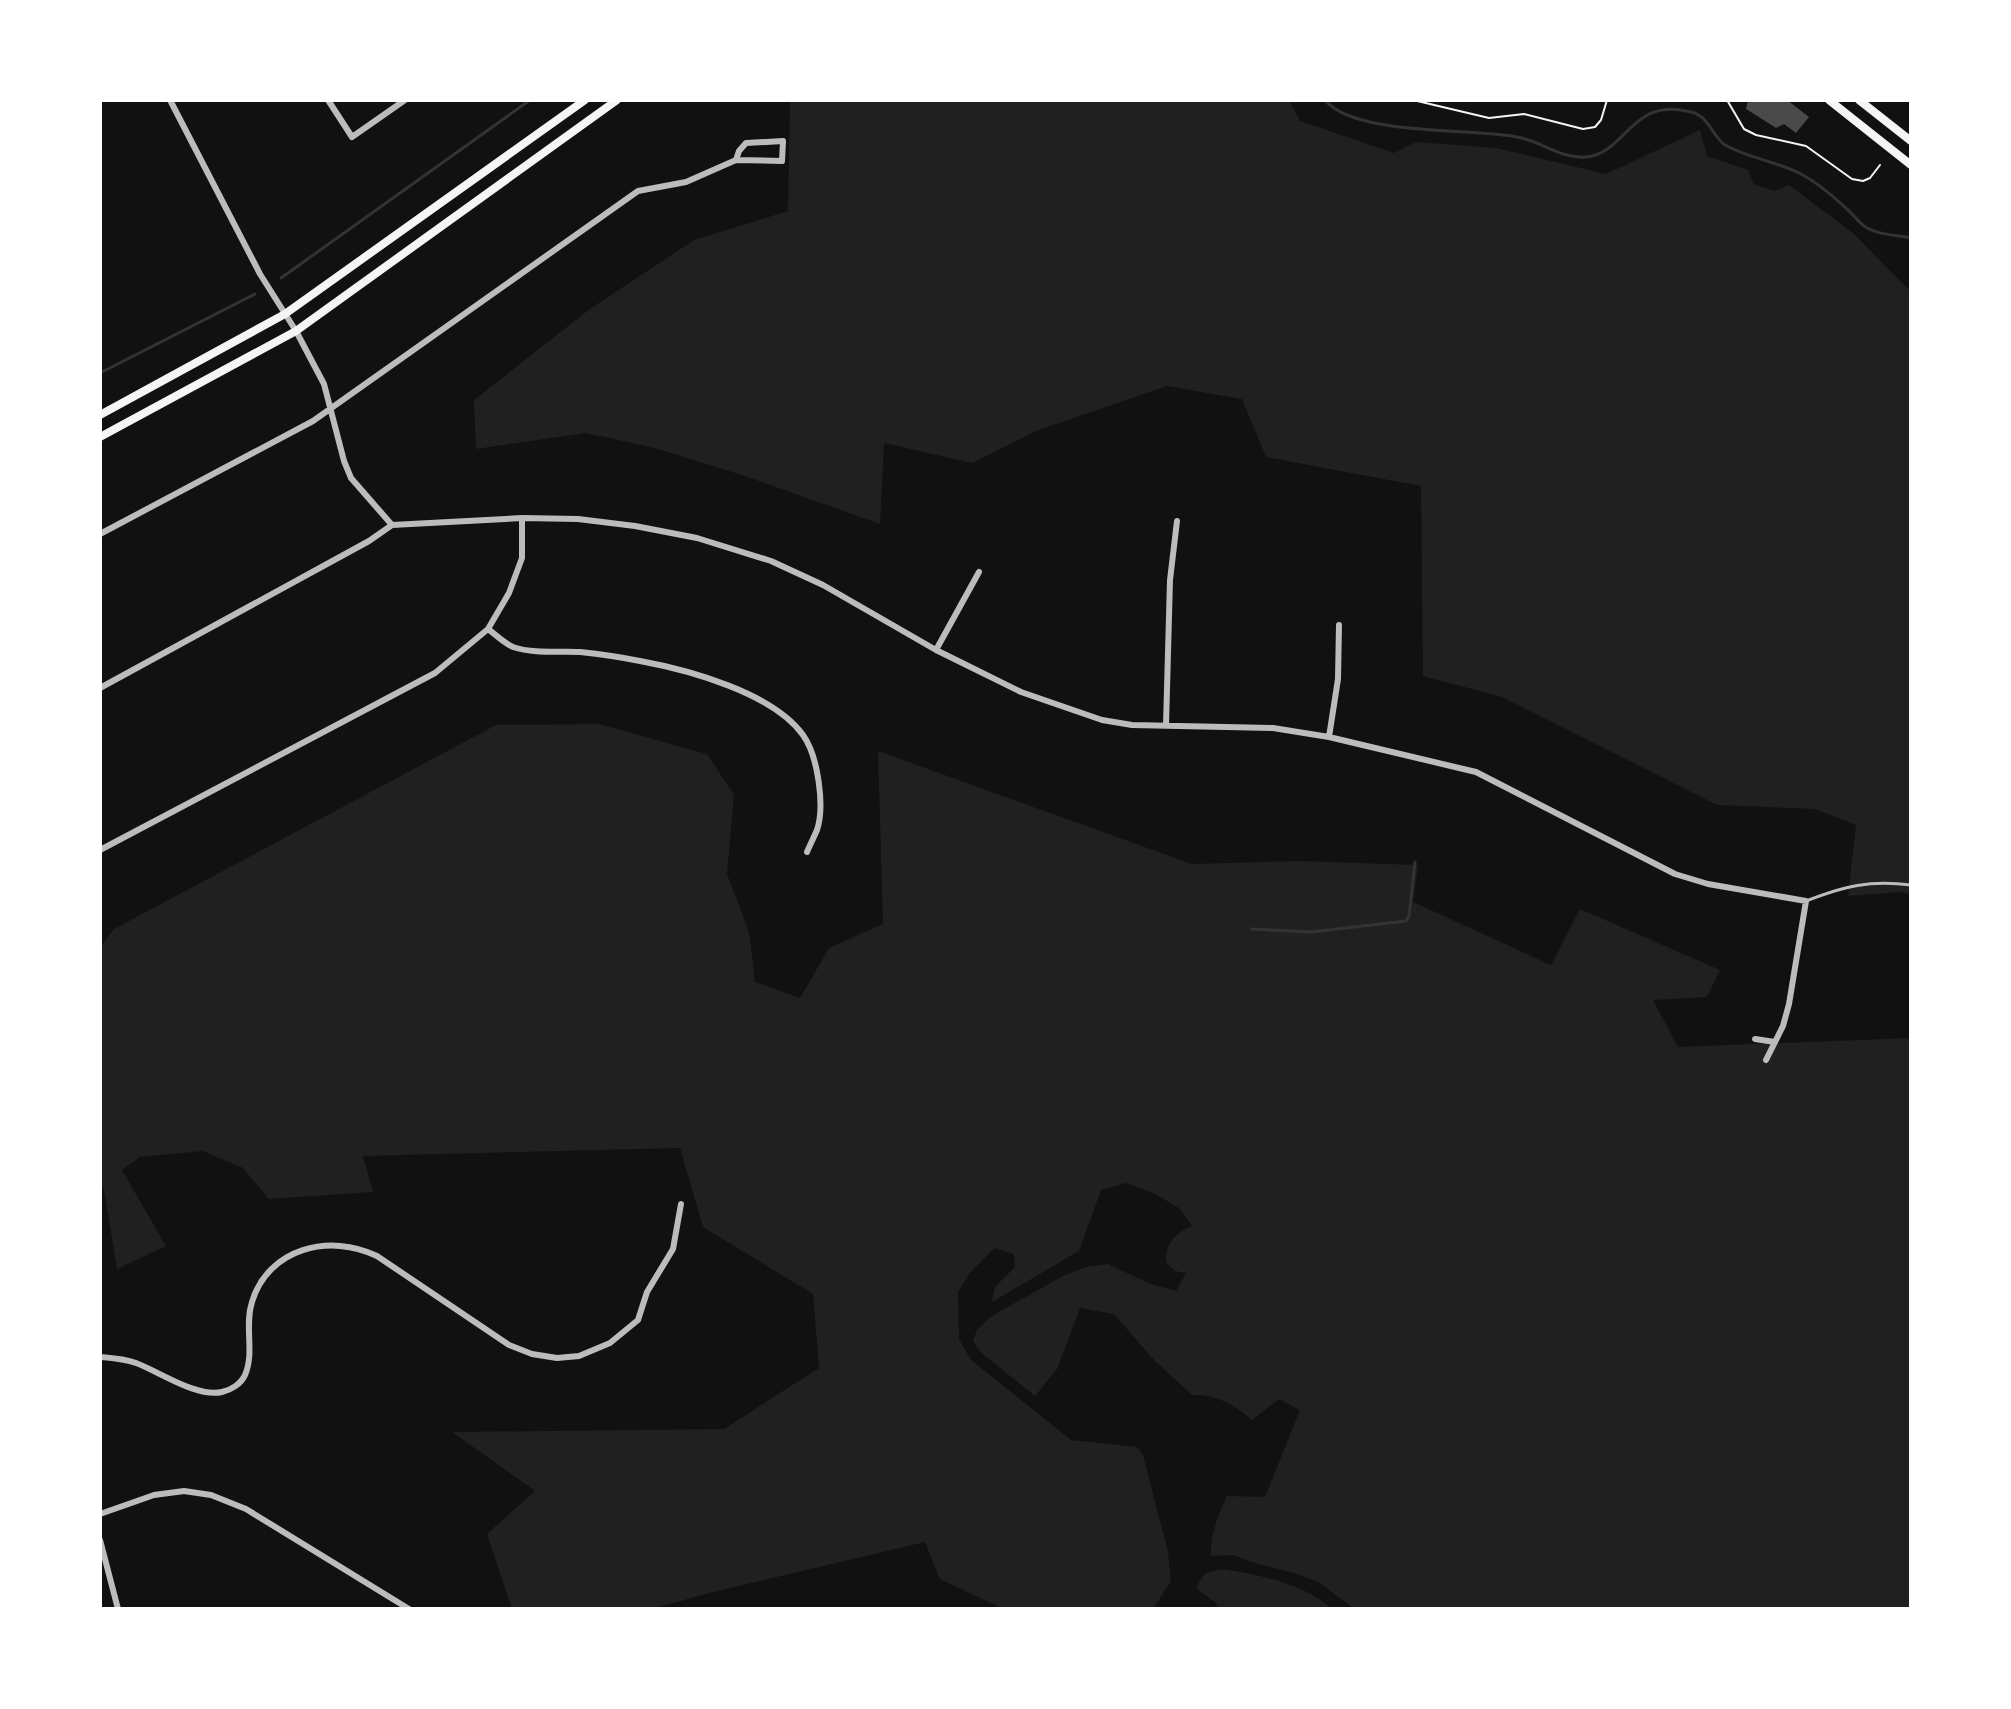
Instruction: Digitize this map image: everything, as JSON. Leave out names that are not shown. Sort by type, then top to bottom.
[{"type":"main road","points":[[100,415],[285,314],[585,100]]},
{"type":"main road","points":[[100,437],[296,331],[617,100]]},
{"type":"main road","points":[[1829,100],[1911,165]]},
{"type":"main road","points":[[1859,100],[1911,141]]},
{"type":"street","points":[[170,100],[260,274],[296,331],[324,384],[351,478],[392,525]]},
{"type":"street","points":[[328,100],[352,137],[405,100]]},
{"type":"street","points":[[100,534],[313,421],[638,191],[686,182],[736,160],[782,161],[783,141],[746,143],[736,160]]},
{"type":"street","points":[[100,850],[435,673],[488,629],[509,593],[522,558],[522,518]]},
{"type":"street","points":[[100,688],[369,541],[392,525],[522,518],[578,519],[697,538],[771,561],[823,585],[936,650],[1021,692],[1102,720],[1132,725],[1273,728],[1329,737],[1476,772],[1675,874],[1708,884],[1806,901],[1789,1004],[1766,1060]]},
{"type":"street","points":[[1166,725],[1170,580],[1177,521]]},
{"type":"street","points":[[936,650],[979,572]]},
{"type":"street","points":[[1329,737],[1338,679],[1339,625]]},
{"type":"street","points":[[488,629],[510,646],[529,651],[581,652],[642,661],[707,679],[755,697],[781,713],[804,736],[819,780],[818,827],[807,852]]},
{"type":"street","points":[[1755,1039],[1775,1042]]},
{"type":"street","points":[[100,1357],[133,1362],[202,1392],[219,1393],[232,1389],[244,1377],[249,1359],[251,1303],[263,1278],[281,1260],[304,1248],[335,1244],[360,1248],[377,1256],[509,1345],[532,1354],[557,1358],[579,1356],[610,1343],[638,1320],[647,1292],[673,1249],[681,1204]]},
{"type":"street","points":[[100,1514],[154,1495],[184,1491],[211,1495],[246,1509],[409,1609]]},
{"type":"street","points":[[100,1540],[118,1609]]},
{"type":"lane","points":[[1806,901],[1866,883],[1911,885]]},
{"type":"path","points":[[1413,100],[1489,118],[1524,114],[1583,129],[1595,127],[1601,120],[1607,100]]},
{"type":"path","points":[[1727,100],[1744,129],[1756,135],[1806,146],[1852,179],[1863,181],[1870,178],[1880,165]]},
{"type":"shaded area","points":[[790,100],[1289,100],[1300,121],[1394,153],[1416,142],[1496,148],[1606,174],[1700,130],[1707,156],[1748,170],[1754,184],[1774,191],[1789,185],[1853,233],[1911,292],[1911,894],[1848,896],[1856,825],[1815,809],[1717,805],[1502,697],[1423,676],[1421,486],[1266,457],[1242,399],[1167,386],[1036,431],[972,463],[884,443],[880,524],[655,448],[586,433],[476,449],[474,400],[590,309],[694,240],[788,211]]},
{"type":"shaded area","points":[[599,724],[707,754],[734,795],[727,874],[749,932],[755,982],[800,998],[829,948],[883,924],[878,751],[1192,864],[1300,861],[1418,865],[1413,902],[1551,965],[1580,909],[1720,970],[1707,997],[1653,1000],[1678,1047],[1911,1038],[1911,1609],[1354,1609],[1320,1583],[1298,1574],[1233,1555],[1211,1556],[1213,1533],[1227,1496],[1265,1497],[1300,1410],[1279,1399],[1252,1420],[1224,1401],[1192,1395],[1154,1360],[1114,1314],[1080,1308],[1057,1369],[1035,1396],[979,1351],[973,1341],[977,1330],[990,1317],[1063,1276],[1086,1267],[1108,1264],[1148,1283],[1176,1291],[1186,1273],[1175,1271],[1166,1262],[1167,1250],[1176,1236],[1192,1226],[1179,1208],[1155,1194],[1126,1183],[1101,1190],[1079,1251],[992,1302],[995,1287],[1015,1267],[1014,1254],[994,1248],[969,1274],[958,1292],[959,1339],[971,1360],[1071,1440],[1137,1447],[1143,1455],[1168,1552],[1171,1581],[1153,1609],[1003,1609],[940,1579],[925,1542],[652,1609],[512,1609],[487,1534],[535,1491],[452,1432],[724,1429],[819,1368],[813,1294],[703,1227],[680,1148],[363,1156],[373,1192],[269,1199],[243,1168],[203,1151],[140,1157],[122,1170],[166,1246],[117,1269],[104,1190],[100,1186],[100,947],[114,929],[496,725]]},
{"type":"shaded area","points":[[1221,1569],[1265,1577],[1295,1587],[1332,1609],[1219,1609],[1216,1603],[1197,1589],[1205,1574]]},
{"type":"building","points":[[1748,100],[1787,100],[1809,117],[1796,133],[1784,124],[1776,128],[1746,109]]},
{"type":"waterway","points":[[281,278],[530,100]]},
{"type":"waterway","points":[[1325,100],[1340,112],[1361,120],[1415,129],[1517,137],[1577,157],[1600,153],[1642,118],[1655,112],[1671,109],[1691,112],[1702,118],[1725,145],[1811,180],[1869,229],[1911,238]]},
{"type":"waterway","points":[[100,373],[255,294]]},
{"type":"waterway","points":[[1251,929],[1311,932],[1406,921],[1415,862]]}]
